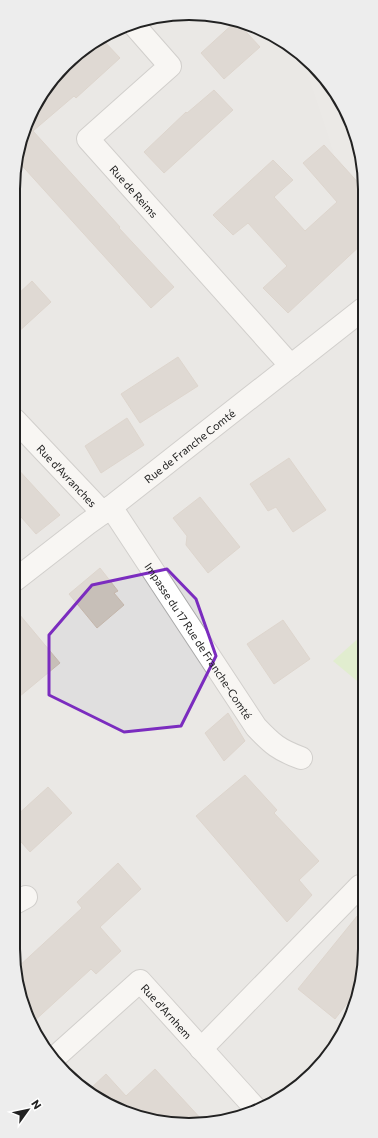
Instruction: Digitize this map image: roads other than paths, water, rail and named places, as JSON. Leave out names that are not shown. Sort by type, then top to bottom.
[{"type":"street","name":"Rue de Reims","points":[[137,28],[170,66],[88,139],[291,366]]},
{"type":"street","name":"Rue de Franche Comté","points":[[20,576],[107,510],[358,313]]},
{"type":"street","name":"Rue d'Avranches","points":[[20,425],[107,510]]},
{"type":"street","name":"Impasse du 17 Rue de Franche-Comté","points":[[107,510],[256,727],[268,740],[283,751],[301,758]]},
{"type":"street","points":[[201,1049],[358,888]]},
{"type":"street","name":"Rue d'Arnhem","points":[[58,1055],[140,981],[253,1105]]}]
